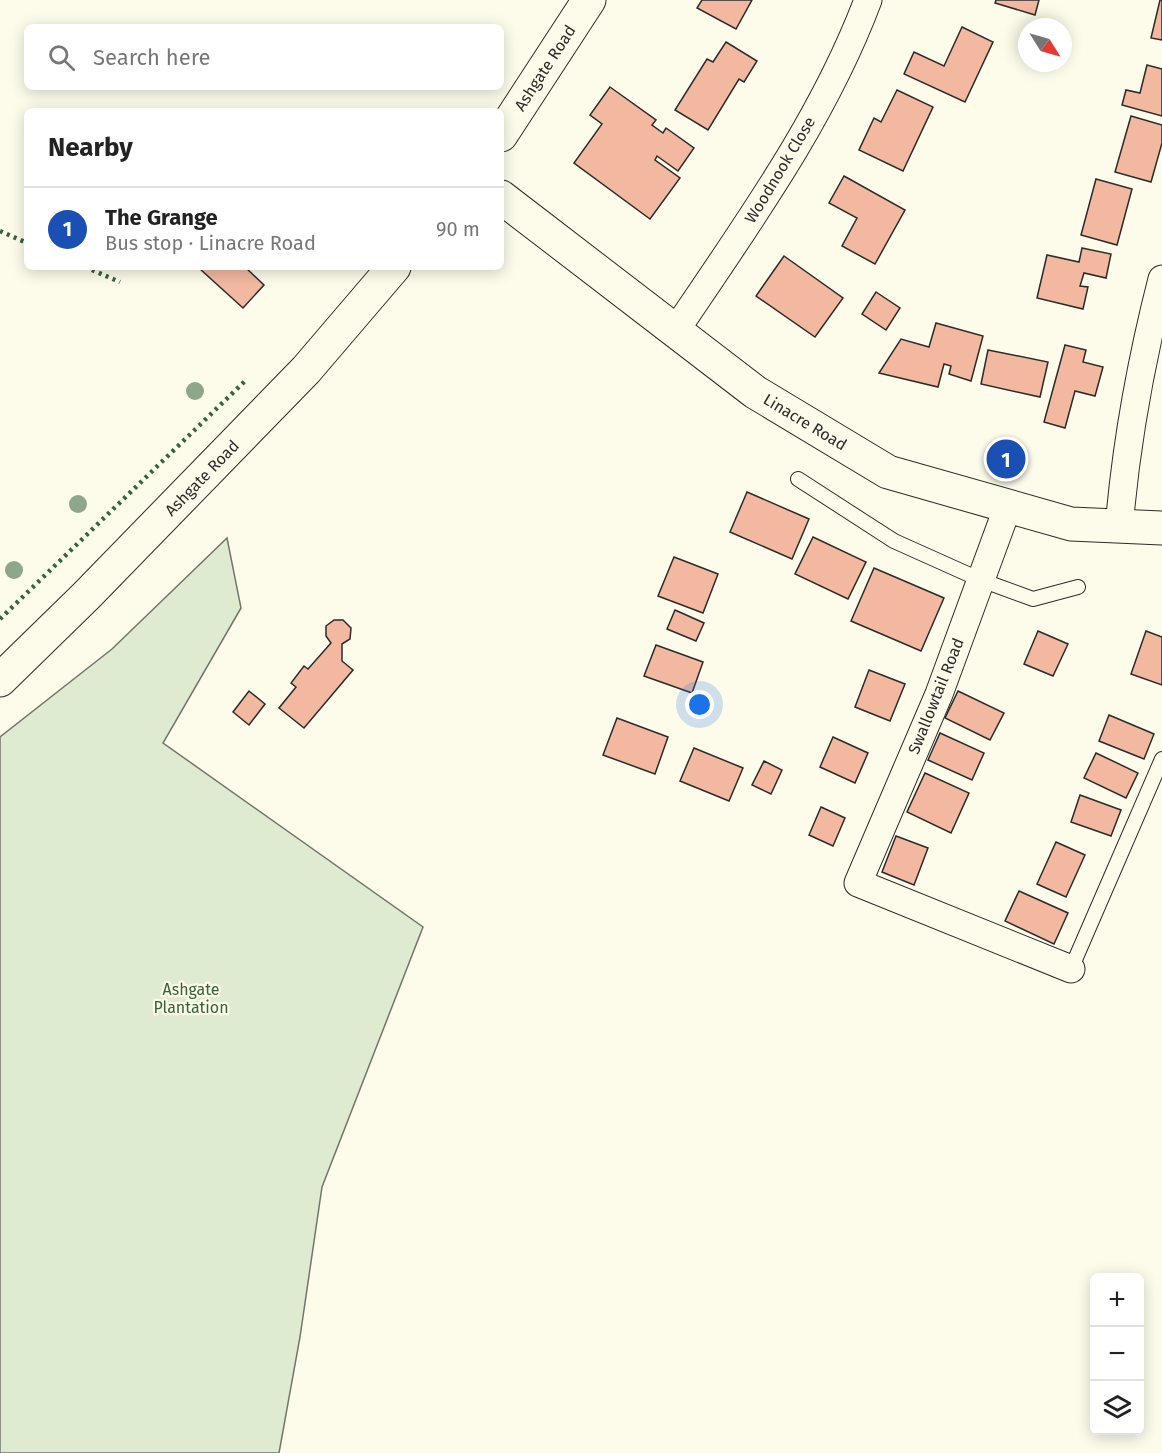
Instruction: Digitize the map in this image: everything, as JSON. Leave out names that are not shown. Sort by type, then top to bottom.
[{"type":"street","name":"Ashgate Road","points":[[504,130],[589,0]]},
{"type":"street","name":"Woodnook Close","points":[[676,330],[781,174],[848,54],[868,0]]},
{"type":"street","name":"Linacre Road","points":[[504,199],[755,392],[888,472],[1071,524],[1119,528],[1162,528]]},
{"type":"street","name":"Ashgate Road","points":[[0,680],[86,596],[306,370],[391,270]]},
{"type":"street","points":[[1119,528],[1124,456],[1139,376],[1162,279]]},
{"type":"street","name":"Swallowtail Road","points":[[1008,506],[939,694],[858,883],[1071,969]]},
{"type":"lane","points":[[798,479],[894,541],[981,580],[1033,599],[1078,587]]},
{"type":"lane","points":[[1071,969],[1162,759]]},
{"type":"green space","name":"Ashgate Plantation","points":[[227,538],[241,608],[163,743],[423,927],[322,1187],[300,1337],[279,1453],[0,1453],[0,737],[112,649]]},
{"type":"building","points":[[702,0],[752,0],[736,29],[697,8]]},
{"type":"building","points":[[996,0],[1039,0],[1035,15],[995,3]]},
{"type":"building","points":[[1160,0],[1162,0],[1162,40],[1151,38]]},
{"type":"building","points":[[962,27],[993,42],[965,102],[904,74],[914,52],[944,66]]},
{"type":"building","points":[[726,42],[757,61],[744,82],[739,79],[708,130],[675,110],[707,59],[713,62]]},
{"type":"building","points":[[1147,65],[1162,69],[1162,116],[1122,105],[1126,90],[1140,93]]},
{"type":"building","points":[[610,87],[656,120],[652,125],[663,133],[666,128],[694,148],[678,171],[657,156],[655,160],[680,178],[650,219],[574,163],[602,124],[590,115]]},
{"type":"building","points":[[897,90],[933,107],[903,171],[859,150],[874,118],[881,122]]},
{"type":"building","points":[[1131,116],[1162,125],[1162,143],[1151,182],[1115,172]]},
{"type":"building","points":[[844,176],[905,210],[875,264],[842,246],[857,218],[829,203]]},
{"type":"building","points":[[1096,179],[1132,189],[1117,245],[1081,235]]},
{"type":"building","points":[[1082,248],[1111,254],[1106,278],[1084,273],[1080,286],[1088,287],[1083,309],[1037,298],[1047,255],[1079,262]]},
{"type":"building","points":[[784,256],[843,298],[815,337],[756,296]]},
{"type":"building","points":[[201,270],[248,270],[264,285],[243,308]]},
{"type":"building","points":[[876,292],[900,308],[886,330],[862,314]]},
{"type":"building","points":[[936,323],[983,336],[971,381],[949,374],[951,366],[944,364],[938,387],[879,373],[901,339],[929,347]]},
{"type":"building","points":[[1065,345],[1086,350],[1083,362],[1103,367],[1095,396],[1075,391],[1065,428],[1044,422]]},
{"type":"building","points":[[988,350],[1048,362],[1040,397],[981,384]]},
{"type":"building","points":[[747,492],[809,519],[792,559],[730,532]]},
{"type":"building","points":[[813,537],[866,562],[848,599],[795,574]]},
{"type":"building","points":[[674,557],[718,574],[703,613],[658,596]]},
{"type":"building","points":[[874,568],[944,598],[921,651],[851,621]]},
{"type":"building","points":[[675,610],[704,623],[696,641],[667,629]]},
{"type":"building","points":[[334,620],[343,620],[351,628],[350,639],[342,644],[342,661],[353,670],[304,728],[279,708],[296,687],[291,683],[304,666],[308,669],[331,643],[326,636],[326,626]]},
{"type":"building","points":[[1038,631],[1068,644],[1053,676],[1024,664]]},
{"type":"building","points":[[1146,631],[1162,637],[1162,685],[1131,674]]},
{"type":"building","points":[[656,645],[703,662],[692,693],[644,676]]},
{"type":"building","points":[[869,670],[905,684],[890,721],[855,707]]},
{"type":"building","points":[[249,691],[265,704],[249,725],[233,712]]},
{"type":"building","points":[[958,691],[1004,713],[990,740],[945,718]]},
{"type":"building","points":[[1109,715],[1154,734],[1144,759],[1099,741]]},
{"type":"building","points":[[617,718],[668,737],[655,774],[603,755]]},
{"type":"building","points":[[940,733],[984,753],[972,780],[928,760]]},
{"type":"building","points":[[833,737],[868,753],[855,783],[820,767]]},
{"type":"building","points":[[694,748],[743,768],[729,801],[680,781]]},
{"type":"building","points":[[1096,753],[1138,773],[1126,798],[1084,778]]},
{"type":"building","points":[[764,761],[782,770],[771,794],[752,785]]},
{"type":"building","points":[[925,773],[969,793],[951,833],[907,812]]},
{"type":"building","points":[[1080,795],[1121,810],[1111,836],[1071,822]]},
{"type":"building","points":[[821,807],[845,818],[833,846],[809,835]]},
{"type":"building","points":[[896,836],[928,848],[914,885],[882,872]]},
{"type":"building","points":[[1056,842],[1085,855],[1066,897],[1037,884]]},
{"type":"building","points":[[1019,891],[1068,913],[1054,944],[1005,921]]},
{"type":"hedge","points":[[0,231],[24,242]]},
{"type":"hedge","points":[[92,270],[120,282]]},
{"type":"hedge","points":[[0,619],[245,381]]},
{"type":"place","name":"The Grange","points":[[1006,459]]}]
